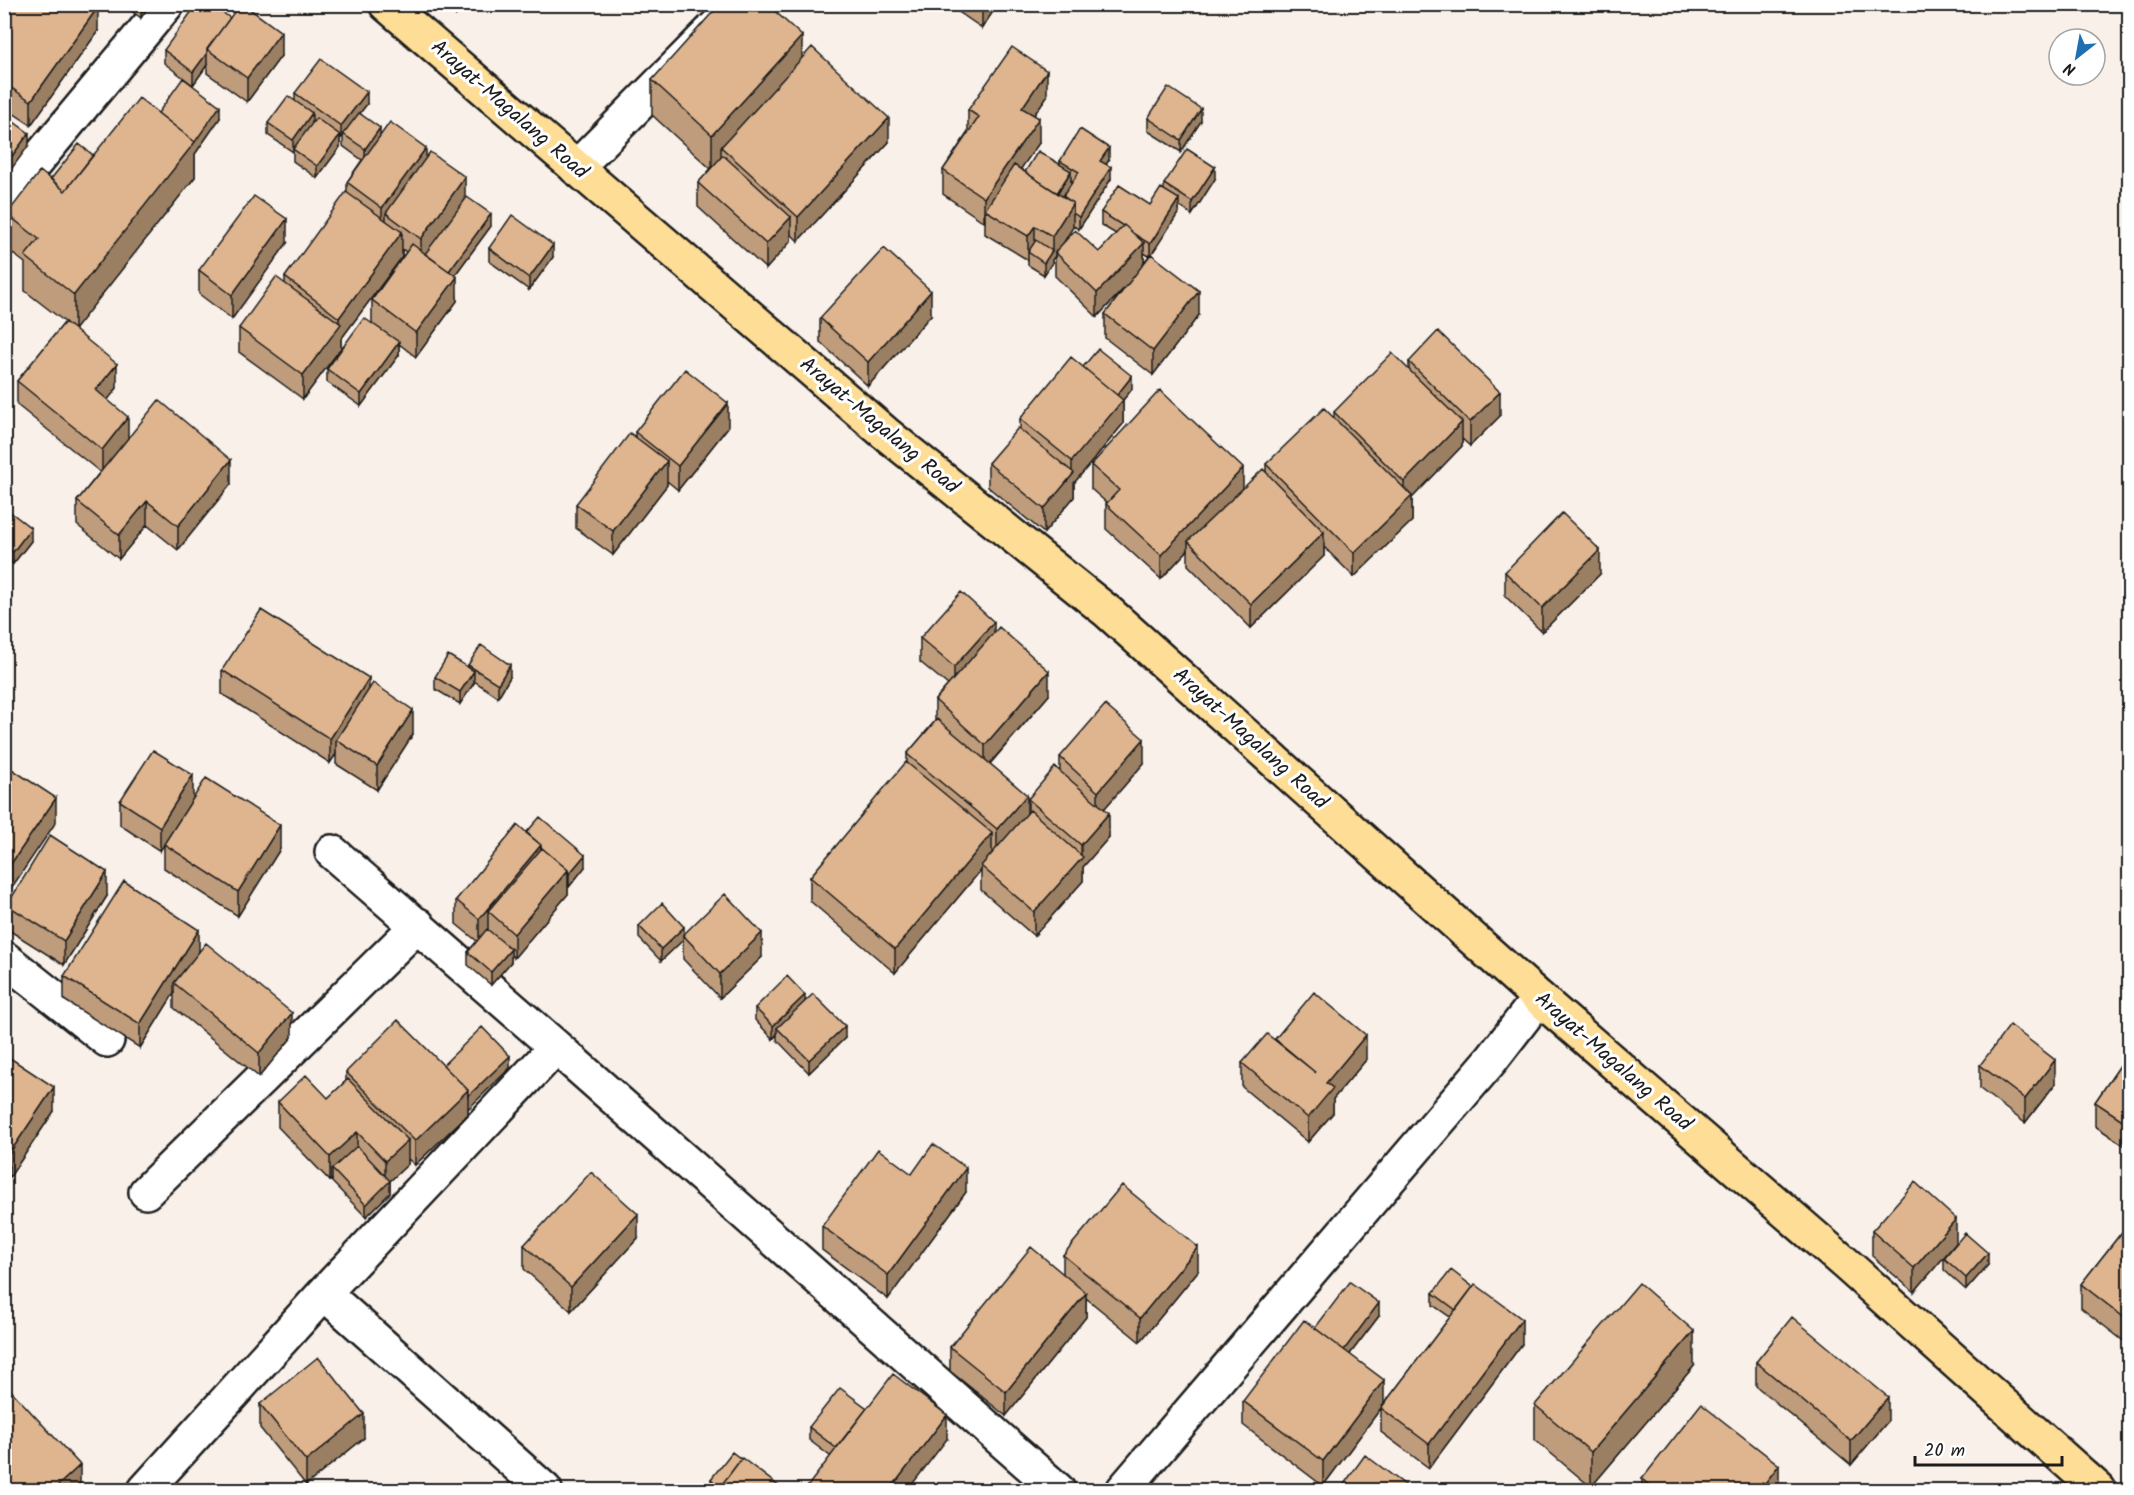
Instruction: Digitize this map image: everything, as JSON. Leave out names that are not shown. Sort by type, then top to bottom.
[{"type":"main road","name":"Arayat-Magalang Road","points":[[386,4],[885,433],[1108,612],[1539,998],[1846,1264],[2099,1491]]},
{"type":"street","points":[[4,200],[166,4]]},
{"type":"street","points":[[576,168],[738,4]]},
{"type":"street","points":[[332,852],[1058,1491]]},
{"type":"street","points":[[146,1192],[418,926]]},
{"type":"street","points":[[4,958],[107,1040]]},
{"type":"street","points":[[1123,1491],[1484,1068],[1539,998]]},
{"type":"street","points":[[145,1491],[324,1293],[556,1047]]},
{"type":"street","points":[[324,1293],[545,1491]]},
{"type":"building","points":[[11,4],[95,4],[98,7],[31,101],[4,83],[4,14]]},
{"type":"building","points":[[197,4],[211,4],[230,18],[193,72],[164,50]]},
{"type":"building","points":[[240,4],[281,32],[247,78],[207,49]]},
{"type":"building","points":[[720,4],[767,4],[802,36],[712,135],[652,80]]},
{"type":"building","points":[[812,47],[889,118],[798,217],[721,147]]},
{"type":"building","points":[[1012,47],[1047,71],[1022,108],[1039,118],[984,198],[943,170],[979,117],[968,110]]},
{"type":"building","points":[[321,59],[367,92],[341,126],[295,93]]},
{"type":"building","points":[[183,78],[220,106],[195,142],[158,113]]},
{"type":"building","points":[[1168,87],[1201,109],[1181,140],[1148,118]]},
{"type":"building","points":[[288,96],[312,113],[293,140],[268,123]]},
{"type":"building","points":[[139,98],[195,142],[74,295],[25,256],[39,239],[7,214],[40,171],[65,191]]},
{"type":"building","points":[[359,113],[380,128],[365,149],[343,134]]},
{"type":"building","points":[[7,117],[29,133],[4,167],[4,120]]},
{"type":"building","points":[[316,118],[340,135],[317,166],[293,149]]},
{"type":"building","points":[[390,122],[426,148],[382,208],[347,182]]},
{"type":"building","points":[[1080,129],[1109,148],[1100,161],[1111,167],[1079,217],[1073,213],[1073,203],[1063,196],[1079,172],[1060,161]]},
{"type":"building","points":[[79,144],[93,155],[65,191],[51,179]]},
{"type":"building","points":[[1187,149],[1215,167],[1192,202],[1164,184]]},
{"type":"building","points":[[1038,151],[1071,171],[1057,193],[1025,172]]},
{"type":"building","points":[[430,152],[465,177],[421,239],[386,213]]},
{"type":"building","points":[[723,155],[791,217],[766,244],[698,183]]},
{"type":"building","points":[[1014,165],[1073,203],[1052,236],[1035,226],[1028,236],[985,210]]},
{"type":"building","points":[[1119,185],[1150,205],[1161,188],[1179,199],[1150,244],[1101,212]]},
{"type":"building","points":[[346,192],[402,232],[339,318],[285,277]]},
{"type":"building","points":[[254,196],[287,219],[232,295],[199,270]]},
{"type":"building","points":[[467,197],[491,214],[449,271],[425,254]]},
{"type":"building","points":[[512,215],[553,245],[529,278],[489,248]]},
{"type":"building","points":[[1124,225],[1144,243],[1097,293],[1055,252],[1075,230],[1099,252]]},
{"type":"building","points":[[1036,240],[1052,251],[1044,263],[1028,252]]},
{"type":"building","points":[[412,244],[457,277],[416,333],[372,300]]},
{"type":"building","points":[[884,248],[931,291],[868,362],[820,318]]},
{"type":"building","points":[[1151,254],[1199,291],[1153,351],[1105,314]]},
{"type":"building","points":[[276,277],[341,324],[303,375],[239,328]]},
{"type":"building","points":[[364,318],[399,342],[361,394],[327,369]]},
{"type":"building","points":[[65,322],[117,364],[96,390],[128,417],[102,450],[17,381]]},
{"type":"building","points":[[1438,331],[1500,392],[1470,422],[1409,362]]},
{"type":"building","points":[[1098,349],[1132,376],[1117,395],[1083,367]]},
{"type":"building","points":[[1392,353],[1462,422],[1404,482],[1334,412]]},
{"type":"building","points":[[1071,357],[1123,400],[1072,461],[1020,419]]},
{"type":"building","points":[[685,369],[728,403],[678,466],[635,432]]},
{"type":"building","points":[[1160,390],[1243,468],[1161,555],[1106,504],[1119,490],[1091,465]]},
{"type":"building","points":[[159,400],[231,460],[178,526],[147,501],[119,535],[77,501]]},
{"type":"building","points":[[1324,408],[1412,496],[1354,553],[1266,464]]},
{"type":"building","points":[[1018,428],[1074,473],[1044,509],[988,463]]},
{"type":"building","points":[[630,433],[667,461],[613,531],[576,504]]},
{"type":"building","points":[[1263,469],[1324,532],[1251,604],[1188,541]]},
{"type":"building","points":[[5,508],[31,528],[13,552],[4,545]]},
{"type":"building","points":[[1562,513],[1600,550],[1542,608],[1505,572]]},
{"type":"building","points":[[961,592],[994,622],[954,667],[920,638]]},
{"type":"building","points":[[261,610],[369,678],[330,739],[222,670]]},
{"type":"building","points":[[999,627],[1049,671],[985,745],[935,700]]},
{"type":"building","points":[[481,645],[510,665],[498,684],[468,665]]},
{"type":"building","points":[[448,655],[474,671],[460,692],[435,677]]},
{"type":"building","points":[[373,683],[413,710],[377,766],[336,740]]},
{"type":"building","points":[[1105,705],[1144,739],[1098,792],[1060,757]]},
{"type":"building","points":[[937,719],[1027,795],[997,829],[907,754]]},
{"type":"building","points":[[153,750],[193,775],[160,827],[120,801]]},
{"type":"building","points":[[906,762],[992,833],[895,949],[810,877]]},
{"type":"building","points":[[4,764],[56,798],[4,874]]},
{"type":"building","points":[[1055,767],[1109,813],[1081,845],[1028,799]]},
{"type":"building","points":[[206,778],[280,825],[238,892],[164,844]]},
{"type":"building","points":[[1030,810],[1083,857],[1034,912],[981,866]]},
{"type":"building","points":[[540,817],[585,855],[569,874],[568,870],[541,849],[541,845],[526,833]]},
{"type":"building","points":[[518,825],[541,845],[479,919],[456,900]]},
{"type":"building","points":[[50,835],[107,872],[64,941],[7,905]]},
{"type":"building","points":[[542,848],[568,870],[514,934],[488,911]]},
{"type":"building","points":[[124,881],[199,930],[140,1024],[64,976]]},
{"type":"building","points":[[725,894],[762,933],[720,974],[683,935]]},
{"type":"building","points":[[662,903],[684,927],[661,949],[639,926]]},
{"type":"building","points":[[487,929],[511,949],[491,972],[468,952]]},
{"type":"building","points":[[206,943],[292,1013],[259,1053],[174,983]]},
{"type":"building","points":[[787,976],[805,995],[773,1026],[755,1008]]},
{"type":"building","points":[[1314,992],[1366,1035],[1326,1083],[1333,1088],[1308,1118],[1242,1063],[1267,1034],[1316,1073],[1275,1039]]},
{"type":"building","points":[[813,994],[845,1026],[809,1060],[777,1028]]},
{"type":"building","points":[[398,1020],[468,1090],[415,1141],[346,1072]]},
{"type":"building","points":[[2010,1025],[2055,1060],[2025,1099],[1980,1065]]},
{"type":"building","points":[[482,1027],[510,1056],[468,1096],[468,1090],[443,1065]]},
{"type":"building","points":[[2130,1051],[2130,1125],[2095,1102]]},
{"type":"building","points":[[4,1054],[54,1087],[9,1154],[4,1151]]},
{"type":"building","points":[[306,1075],[328,1098],[348,1079],[408,1140],[385,1161],[357,1132],[330,1157],[278,1102]]},
{"type":"building","points":[[933,1144],[966,1168],[888,1275],[822,1226],[878,1149],[912,1174]]},
{"type":"building","points":[[357,1146],[390,1181],[366,1205],[332,1169]]},
{"type":"building","points":[[591,1172],[638,1214],[571,1287],[524,1245]]},
{"type":"building","points":[[1915,1182],[1956,1219],[1914,1268],[1872,1231]]},
{"type":"building","points":[[1122,1185],[1198,1247],[1140,1318],[1063,1255]]},
{"type":"building","points":[[2130,1222],[2130,1322],[2081,1284]]},
{"type":"building","points":[[1965,1233],[1988,1253],[1966,1278],[1944,1258]]},
{"type":"building","points":[[1031,1247],[1086,1293],[1006,1392],[950,1347]]},
{"type":"building","points":[[1451,1270],[1473,1287],[1456,1310],[1433,1293]]},
{"type":"building","points":[[1350,1282],[1379,1303],[1344,1350],[1315,1328]]},
{"type":"building","points":[[1639,1283],[1694,1331],[1591,1452],[1535,1405]]},
{"type":"building","points":[[1475,1284],[1522,1319],[1429,1444],[1381,1408]]},
{"type":"building","points":[[1792,1317],[1888,1397],[1851,1441],[1756,1362]]},
{"type":"building","points":[[1304,1320],[1384,1380],[1323,1461],[1243,1401]]},
{"type":"building","points":[[318,1357],[364,1414],[306,1461],[260,1404]]},
{"type":"building","points":[[893,1374],[947,1415],[889,1491],[804,1491]]},
{"type":"building","points":[[4,1383],[80,1465],[52,1491],[4,1491]]},
{"type":"building","points":[[840,1388],[867,1408],[836,1448],[809,1427]]},
{"type":"building","points":[[1701,1404],[1779,1465],[1759,1491],[1656,1491],[1642,1479]]},
{"type":"building","points":[[732,1452],[741,1459],[720,1487],[711,1479]]},
{"type":"building","points":[[1365,1455],[1408,1487],[1406,1491],[1339,1491]]},
{"type":"building","points":[[742,1458],[785,1491],[717,1491]]}]
